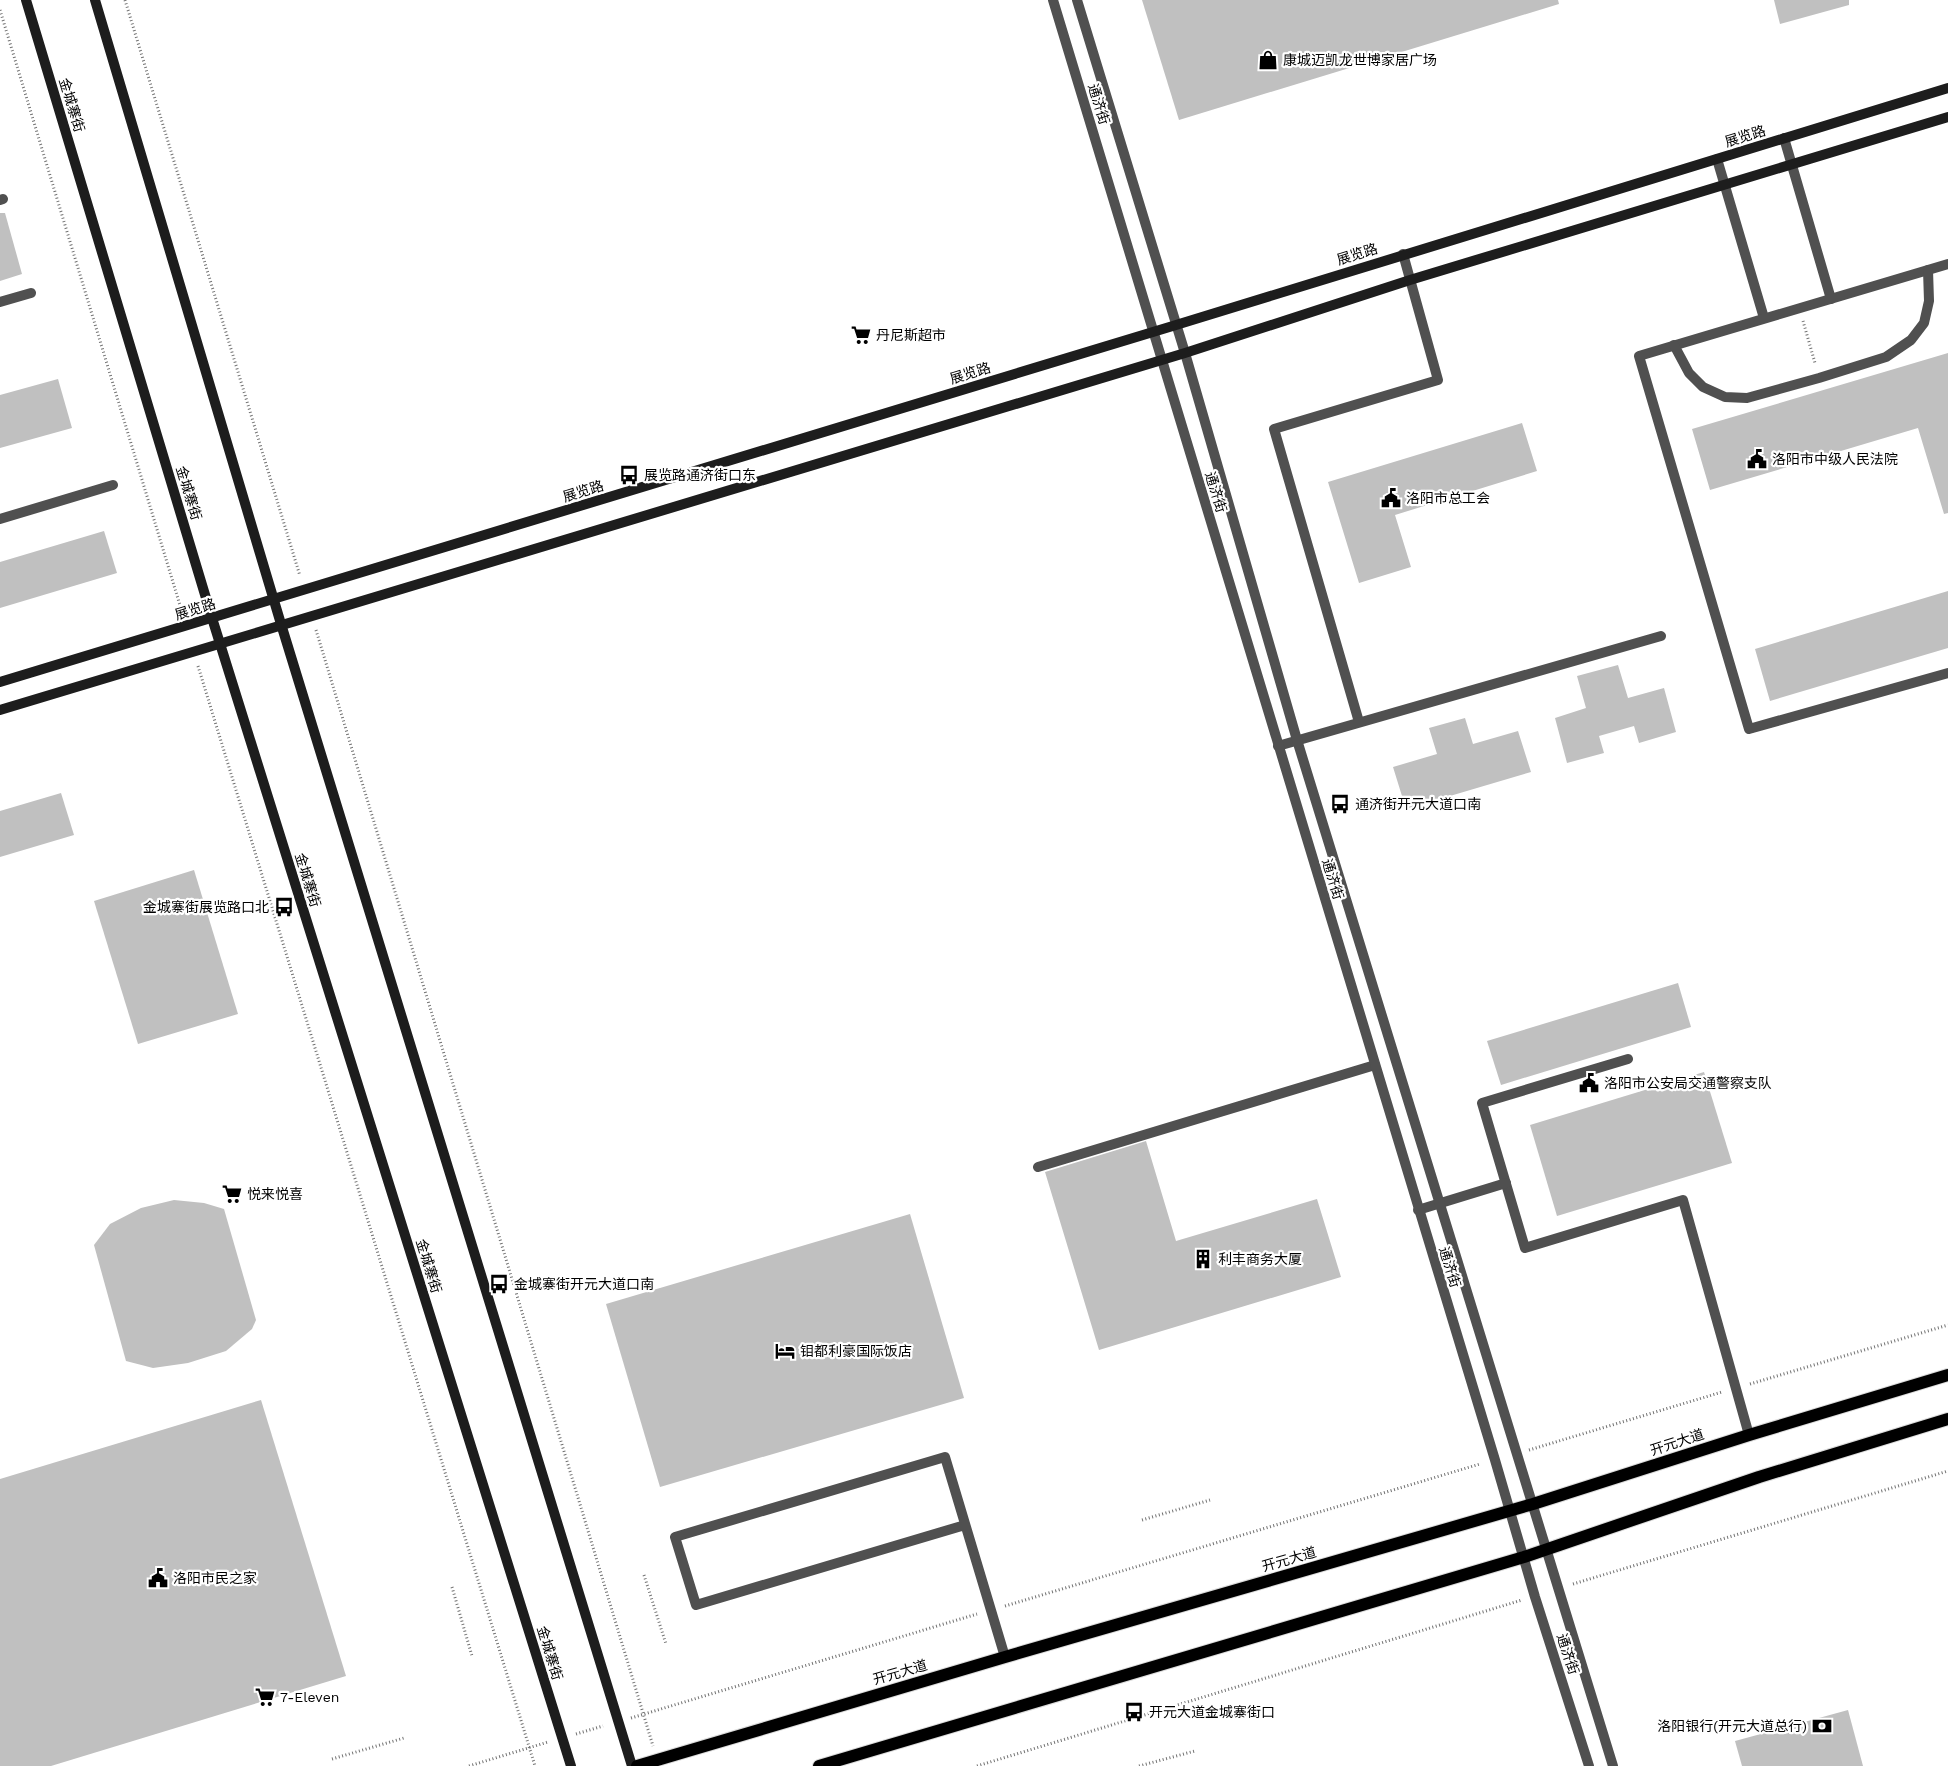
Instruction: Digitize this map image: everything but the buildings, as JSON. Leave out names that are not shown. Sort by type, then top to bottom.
[{"type":"main road","name":"开元大道","points":[[637,1766],[1533,1504],[1749,1435],[1948,1375]]},
{"type":"main road","points":[[819,1766],[1547,1550],[1759,1477],[1948,1419]]},
{"type":"street","name":"金城寨街","points":[[26,0],[212,618],[571,1766]]},
{"type":"street","points":[[95,0],[281,624],[632,1766]]},
{"type":"street","name":"通济街","points":[[1053,0],[1535,1596],[1589,1766]]},
{"type":"street","name":"通济街","points":[[1076,0],[1185,353],[1297,740],[1613,1766]]},
{"type":"street","name":"展览路","points":[[0,682],[1154,332],[1948,88]]},
{"type":"street","points":[[0,710],[220,642],[1185,353],[1410,280],[1948,117]]},
{"type":"street","points":[[1784,138],[1831,298]]},
{"type":"street","points":[[1717,159],[1764,318]]},
{"type":"street","points":[[1359,722],[1274,430],[1438,380],[1403,254]]},
{"type":"street","points":[[1948,264],[1638,356],[1749,729],[1948,673]]},
{"type":"street","points":[[1674,345],[1689,373],[1703,387],[1725,397],[1747,398],[1820,378],[1886,357],[1911,340],[1924,323],[1929,301],[1928,270]]},
{"type":"street","points":[[0,302],[31,293]]},
{"type":"street","points":[[0,519],[112,485]]},
{"type":"street","points":[[1278,746],[1660,636]]},
{"type":"street","points":[[1628,1059],[1482,1103],[1525,1248],[1683,1200],[1749,1435]]},
{"type":"street","points":[[1038,1167],[1375,1065]]},
{"type":"street","points":[[1418,1210],[1506,1183]]},
{"type":"street","points":[[965,1525],[696,1604],[676,1537],[945,1457],[1005,1657]]},
{"type":"path","points":[[125,0],[304,590]]},
{"type":"path","points":[[0,10],[186,626]]},
{"type":"path","points":[[1808,336],[1820,378]]},
{"type":"path","points":[[312,615],[657,1760]]},
{"type":"path","points":[[194,651],[535,1766]]},
{"type":"path","points":[[1517,1453],[1948,1325]]},
{"type":"path","points":[[469,1766],[1495,1460]]},
{"type":"path","points":[[1558,1589],[1948,1471]]},
{"type":"path","points":[[1142,1520],[1210,1500]]},
{"type":"path","points":[[644,1575],[666,1644]]},
{"type":"path","points":[[452,1586],[472,1656]]},
{"type":"path","points":[[977,1766],[1535,1596]]},
{"type":"path","points":[[332,1759],[404,1738]]},
{"type":"path","points":[[1139,1766],[1195,1751]]},
{"type":"place","name":"康城迈凯龙世博家居广场","points":[[1268,60]]},
{"type":"place","name":"丹尼斯超市","points":[[861,335]]},
{"type":"place","name":"洛阳市中级人民法院","points":[[1757,459]]},
{"type":"place","name":"展览路通济街口东","points":[[629,475]]},
{"type":"place","name":"洛阳市总工会","points":[[1391,498]]},
{"type":"place","name":"通济街开元大道口南","points":[[1340,804]]},
{"type":"place","name":"金城寨街展览路口北","points":[[284,907]]},
{"type":"place","name":"洛阳市公安局交通警察支队","points":[[1589,1083]]},
{"type":"place","name":"悦来悦喜","points":[[232,1194]]},
{"type":"place","name":"利丰商务大厦","points":[[1203,1259]]},
{"type":"place","name":"金城寨街开元大道口南","points":[[499,1284]]},
{"type":"place","name":"钼都利豪国际饭店","points":[[785,1351]]},
{"type":"place","name":"洛阳市民之家","points":[[158,1578]]},
{"type":"place","name":"7-Eleven","points":[[265,1697]]},
{"type":"place","name":"开元大道金城寨街口","points":[[1134,1712]]},
{"type":"place","name":"洛阳银行(开元大道总行)","points":[[1822,1726]]}]
